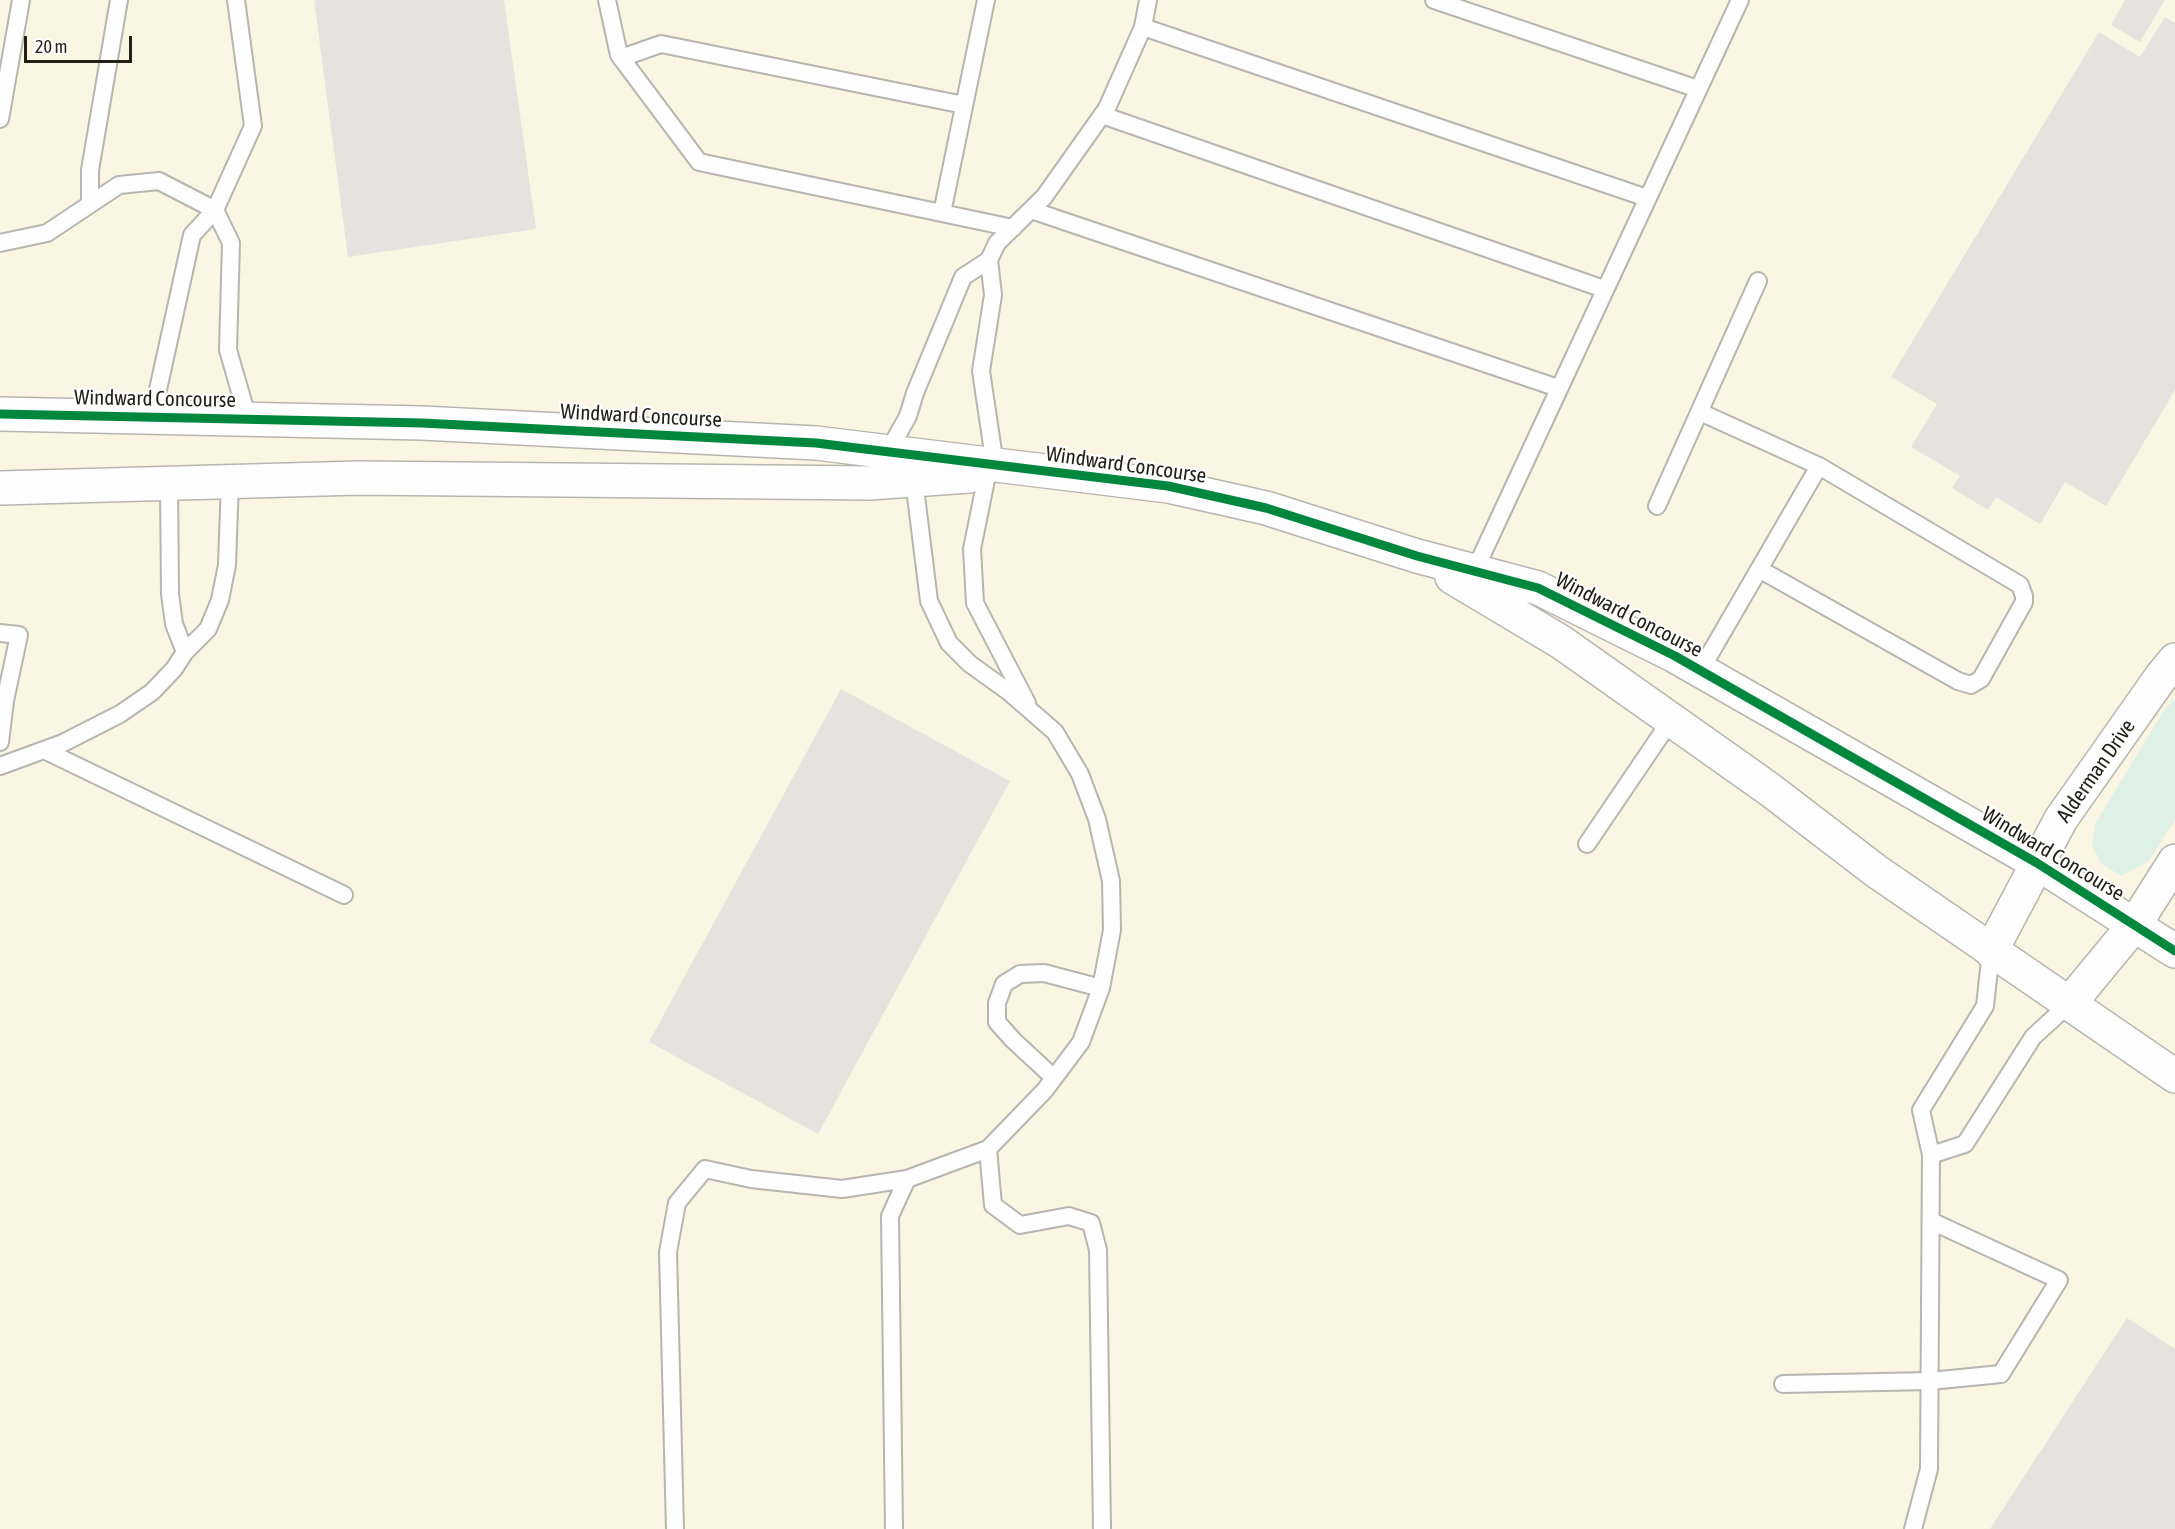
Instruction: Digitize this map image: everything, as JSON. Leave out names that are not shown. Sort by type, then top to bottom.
[{"type":"street","name":"Windward Concourse","points":[[0,414],[422,423],[816,443],[888,452],[991,470]]},
{"type":"street","name":"Windward Concourse","points":[[0,488],[359,477],[870,483],[991,470],[1046,471],[1168,486],[1266,508],[1418,556],[1538,588],[1701,671],[2037,863],[2175,951]]},
{"type":"street","name":"Windward Concourse","points":[[1418,556],[1561,642],[1769,789],[1876,871],[2175,1076]]},
{"type":"street","name":"Alderman Drive","points":[[1991,951],[2061,819],[2175,660]]},
{"type":"street","points":[[2068,1004],[2135,924],[2175,861]]},
{"type":"lane","points":[[0,119],[21,0]]},
{"type":"lane","points":[[90,204],[90,170],[118,0]]},
{"type":"lane","points":[[152,417],[192,235],[215,210],[253,126],[236,0]]},
{"type":"lane","points":[[607,0],[621,58],[699,162],[1013,228]]},
{"type":"lane","points":[[942,213],[984,0]]},
{"type":"lane","points":[[888,452],[908,416],[915,393],[963,277],[989,260],[997,243],[1044,197],[1107,108],[1143,27],[1148,0]]},
{"type":"lane","points":[[1434,0],[1698,89]]},
{"type":"lane","points":[[1474,572],[1740,0]]},
{"type":"lane","points":[[1143,27],[1647,198]]},
{"type":"lane","points":[[621,58],[662,44],[964,105]]},
{"type":"lane","points":[[1102,115],[1604,289]]},
{"type":"lane","points":[[0,243],[47,233],[118,185],[159,181],[215,210],[231,243],[228,350],[248,419]]},
{"type":"lane","points":[[1031,210],[1558,388]]},
{"type":"lane","points":[[989,260],[993,295],[981,371],[991,470],[972,549],[975,603],[1032,711]]},
{"type":"lane","points":[[1657,506],[1758,281]]},
{"type":"lane","points":[[1700,412],[1819,466],[2020,585],[2024,602],[1981,679],[1971,685],[1958,681],[1759,569]]},
{"type":"lane","points":[[1701,671],[1819,466]]},
{"type":"lane","points":[[675,1529],[668,1252],[677,1203],[705,1169],[751,1179],[842,1189],[908,1179],[988,1149],[1045,1090],[1081,1042],[1101,988],[1112,930],[1110,880],[1097,819],[1080,774],[1055,732],[1009,692],[970,664],[949,643],[929,601],[914,480]]},
{"type":"lane","points":[[0,766],[63,743],[120,714],[152,692],[174,669],[184,652],[208,629],[220,600],[227,565],[230,481]]},
{"type":"lane","points":[[169,483],[170,594],[174,624],[184,652]]},
{"type":"lane","points":[[0,633],[19,635],[5,701],[0,742]]},
{"type":"lane","points":[[1587,844],[1671,720]]},
{"type":"lane","points":[[44,750],[344,895]]},
{"type":"lane","points":[[1913,1529],[1929,1469],[1931,1155],[1922,1110],[1985,1006],[1991,951]]},
{"type":"lane","points":[[1054,1078],[997,1022],[997,1003],[1004,984],[1020,974],[1044,973],[1101,988]]},
{"type":"lane","points":[[1931,1155],[1965,1144],[2033,1037],[2068,1004]]},
{"type":"lane","points":[[988,1149],[993,1204],[1020,1225],[1069,1216],[1091,1223],[1098,1251],[1101,1529]]},
{"type":"lane","points":[[894,1529],[890,1216],[908,1179]]},
{"type":"lane","points":[[1783,1384],[1930,1382],[2001,1374],[2059,1280],[1931,1221]]},
{"type":"shaded area","points":[[0,0],[2175,0],[2175,1529],[0,1529]]},
{"type":"green space","points":[[2175,697],[2175,820],[2148,862],[2121,876],[2101,863],[2092,846],[2095,824],[2163,712]]},
{"type":"building","points":[[314,0],[504,0],[536,229],[348,257]]},
{"type":"building","points":[[2125,0],[2165,0],[2140,42],[2111,25]]},
{"type":"building","points":[[2165,17],[2175,23],[2175,390],[2106,506],[2065,482],[2040,524],[1996,497],[1988,510],[1952,488],[1960,476],[1911,447],[1937,404],[1891,377],[2099,32],[2140,57]]},
{"type":"building","points":[[841,689],[1010,781],[818,1134],[649,1042]]},
{"type":"building","points":[[2127,1318],[2175,1349],[2175,1529],[1990,1529]]},
{"type":"cycle path","points":[[0,414],[422,423],[816,443],[1168,486],[1266,508],[1417,556],[1538,588],[1675,656],[2037,863],[2175,951]]}]
